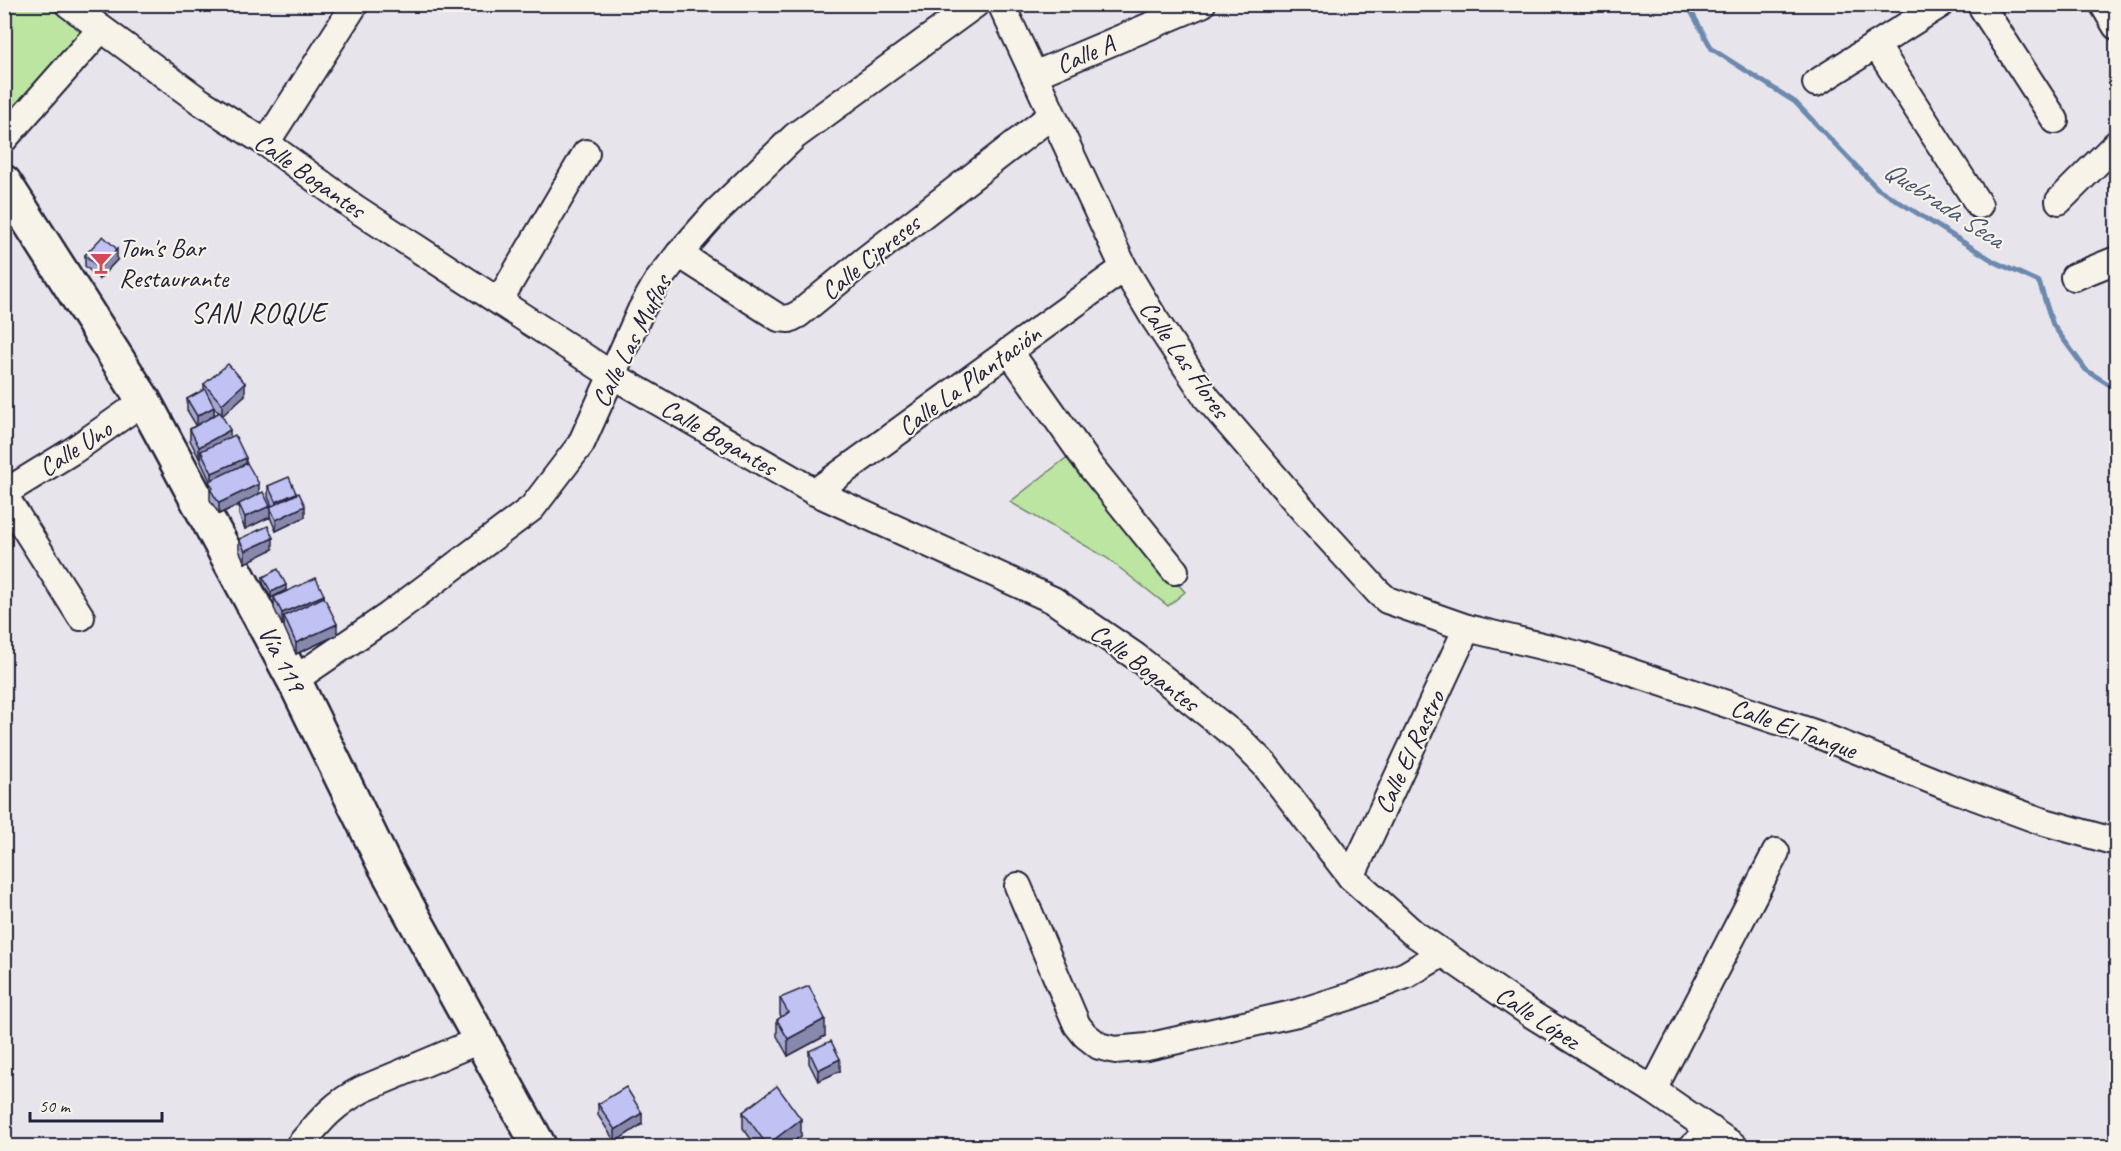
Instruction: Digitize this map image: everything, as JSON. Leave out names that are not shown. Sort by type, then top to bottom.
[{"type":"main road","name":"Vía 119","points":[[4,182],[144,401],[294,680],[383,862],[539,1146]]},
{"type":"street","name":"Calle Bogantes","points":[[68,4],[201,102],[266,143],[356,208],[612,375],[815,492],[1053,600],[1135,656],[1239,739],[1265,765],[1351,877]]},
{"type":"street","points":[[266,143],[355,4]]},
{"type":"street","name":"Calle Las Muflas","points":[[294,680],[388,616],[532,508],[580,444],[641,310],[657,282],[716,212],[795,136],[976,4]]},
{"type":"street","name":"Calle Las Flores","points":[[1001,4],[1124,268],[1207,398],[1305,512],[1387,600],[1467,628]]},
{"type":"street","name":"Calle A","points":[[1034,75],[1202,4]]},
{"type":"street","points":[[1816,83],[1941,4]]},
{"type":"street","points":[[1980,4],[2055,120]]},
{"type":"street","points":[[2103,4],[2116,26]]},
{"type":"street","points":[[4,139],[101,29]]},
{"type":"street","points":[[1876,45],[1979,205]]},
{"type":"street","name":"Calle Cipreses","points":[[679,254],[779,318],[789,319],[799,314],[866,259],[1052,115]]},
{"type":"street","points":[[2059,201],[2116,144]]},
{"type":"street","points":[[499,301],[586,153]]},
{"type":"street","points":[[2074,277],[2116,260]]},
{"type":"street","name":"Calle La Plantación","points":[[815,492],[1124,268]]},
{"type":"street","points":[[1009,351],[1091,467],[1175,571]]},
{"type":"street","name":"Calle Uno","points":[[4,494],[74,450],[144,401]]},
{"type":"street","points":[[4,494],[81,617]]},
{"type":"street","name":"Calle El Tanque","points":[[1467,628],[1590,659],[1814,733],[2041,821],[2116,842]]},
{"type":"street","name":"Calle El Rastro","points":[[1351,877],[1467,628]]},
{"type":"street","points":[[1653,1090],[1776,852]]},
{"type":"street","name":"Calle López","points":[[1351,877],[1412,932],[1532,1014],[1653,1090],[1734,1146]]},
{"type":"street","points":[[1017,886],[1077,1025],[1099,1046],[1114,1050],[1147,1047],[1297,1013],[1352,996],[1406,975],[1443,953]]},
{"type":"street","points":[[299,1146],[329,1111],[346,1097],[480,1040]]},
{"type":"street","points":[[1693,1146],[1712,1130]]},
{"type":"green space","points":[[5,5],[51,5],[86,33],[5,123]]},
{"type":"green space","points":[[1066,458],[1185,592],[1168,606],[1107,558],[1010,502]]},
{"type":"building","points":[[103,236],[117,249],[99,268],[85,255]]},
{"type":"building","points":[[228,364],[245,383],[222,404],[204,384]]},
{"type":"building","points":[[205,389],[214,407],[197,416],[187,399]]},
{"type":"building","points":[[220,412],[230,430],[199,447],[190,429]]},
{"type":"building","points":[[235,435],[246,458],[212,473],[201,451]]},
{"type":"building","points":[[247,463],[259,484],[219,503],[210,489],[213,488],[209,481]]},
{"type":"building","points":[[289,477],[296,493],[276,502],[268,486]]},
{"type":"building","points":[[263,492],[270,506],[245,517],[239,504]]},
{"type":"building","points":[[299,493],[305,506],[276,520],[270,507]]},
{"type":"building","points":[[268,526],[273,538],[245,551],[239,539]]},
{"type":"building","points":[[278,569],[286,585],[271,592],[263,577]]},
{"type":"building","points":[[316,578],[324,595],[282,613],[274,597]]},
{"type":"building","points":[[324,597],[337,624],[296,643],[284,616]]},
{"type":"building","points":[[809,986],[825,1019],[788,1039],[777,1020],[788,1012],[780,998]]},
{"type":"building","points":[[831,1041],[840,1059],[818,1070],[809,1051]]},
{"type":"building","points":[[777,1086],[801,1119],[767,1145],[743,1112]]},
{"type":"building","points":[[626,1087],[642,1113],[615,1130],[598,1104]]},
{"type":"waterway","name":"Quebrada Seca","points":[[1687,4],[1712,49],[1795,102],[1877,188],[1995,262],[2039,282],[2053,325],[2086,370],[2116,389]]},
{"type":"place","name":"Tom's Bar Restaurante","points":[[101,263]]},
{"type":"district","name":"SAN ROQUE","points":[[259,312]]}]
